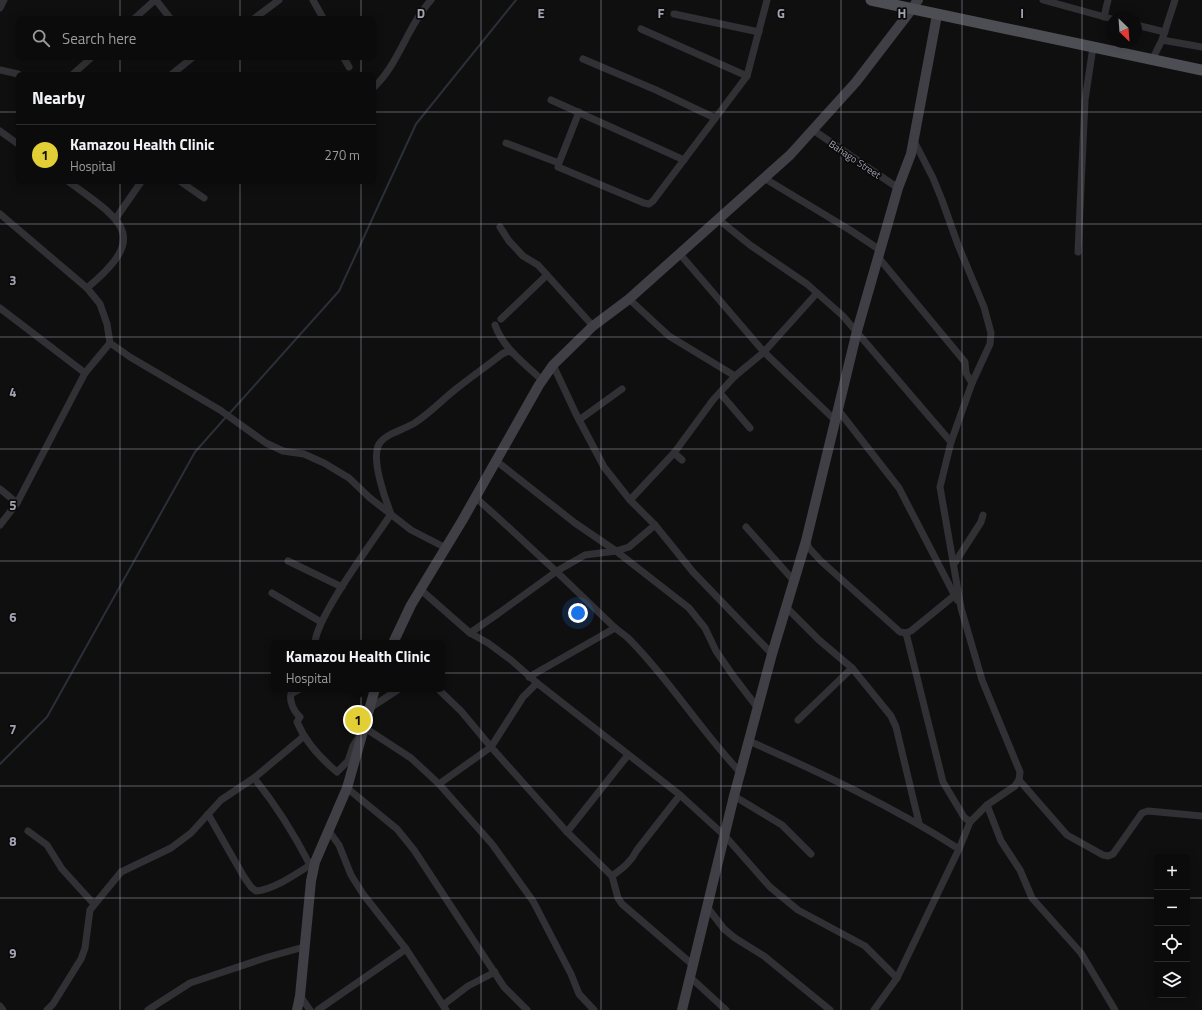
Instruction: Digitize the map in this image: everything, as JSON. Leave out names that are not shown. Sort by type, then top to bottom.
[{"type":"main road","points":[[871,0],[915,4],[937,15],[1155,54],[1202,64]]},
{"type":"main road","points":[[895,0],[1040,33],[1093,47],[1202,70]]},
{"type":"street","points":[[0,8],[4,0]]},
{"type":"street","points":[[137,16],[156,0],[168,16]]},
{"type":"street","points":[[258,16],[278,0]]},
{"type":"street","points":[[313,0],[321,16]]},
{"type":"street","points":[[376,84],[390,66],[413,23],[431,0]]},
{"type":"street","points":[[558,168],[649,204],[653,201],[747,76],[767,0]]},
{"type":"street","points":[[1043,0],[1104,17],[1108,0]]},
{"type":"street","points":[[1155,54],[1165,32],[1175,0]]},
{"type":"street","points":[[394,640],[411,605],[446,548],[542,380],[553,365],[593,326],[629,299],[790,155],[856,82],[915,4]]},
{"type":"street","points":[[674,14],[759,32]]},
{"type":"street","points":[[682,1010],[757,707],[806,542],[857,331],[898,188],[908,164],[937,15]]},
{"type":"street","points":[[1142,26],[1165,32]]},
{"type":"street","points":[[641,29],[747,76]]},
{"type":"street","points":[[1162,40],[1202,47]]},
{"type":"street","points":[[1078,252],[1085,100],[1093,47]]},
{"type":"street","points":[[583,59],[656,90],[715,118]]},
{"type":"street","points":[[75,72],[89,60]]},
{"type":"street","points":[[174,72],[190,60]]},
{"type":"street","points":[[345,60],[348,67]]},
{"type":"street","points":[[0,70],[16,74]]},
{"type":"street","points":[[551,100],[684,160]]},
{"type":"street","points":[[506,143],[559,163],[579,112]]},
{"type":"street","name":"Bahago Street","points":[[813,130],[898,188]]},
{"type":"street","points":[[0,131],[16,143]]},
{"type":"street","points":[[874,1010],[898,978],[959,849],[970,822],[987,805],[1015,786],[1020,780],[1020,772],[982,680],[961,608],[940,487],[951,442],[972,384],[990,344],[991,333],[984,307],[958,245],[942,200],[933,178],[913,140]]},
{"type":"street","points":[[764,178],[850,230],[879,254],[965,362],[966,372],[972,384]]},
{"type":"street","points":[[73,184],[116,218],[125,237],[124,244],[103,275],[87,288]]},
{"type":"street","points":[[116,218],[140,184]]},
{"type":"street","points":[[184,184],[204,198]]},
{"type":"street","points":[[0,214],[87,288],[100,304],[107,324],[110,343],[130,357],[220,410],[266,443],[283,451],[304,454],[324,463],[349,478],[370,498],[411,530],[446,548]]},
{"type":"street","points":[[718,219],[750,245],[817,292],[857,331],[951,442]]},
{"type":"street","points":[[500,227],[509,241],[523,256],[538,264],[593,326]]},
{"type":"street","points":[[680,253],[764,352],[837,416],[899,488],[961,608]]},
{"type":"street","points":[[501,319],[547,275]]},
{"type":"street","points":[[630,500],[674,453],[686,435],[735,376],[764,352],[817,292]]},
{"type":"street","points":[[629,299],[669,336],[735,376]]},
{"type":"street","points":[[0,308],[85,373]]},
{"type":"street","points":[[495,325],[499,335],[513,353],[542,380]]},
{"type":"street","points":[[0,526],[17,503],[85,373],[110,343]]},
{"type":"street","points":[[391,514],[384,497],[378,465],[377,452],[379,445],[384,439],[416,423],[456,389],[502,354],[508,351],[513,353]]},
{"type":"street","points":[[553,365],[579,420],[604,467],[630,500],[655,525],[693,572],[772,654]]},
{"type":"street","points":[[579,420],[622,389]]},
{"type":"street","points":[[720,393],[750,428]]},
{"type":"street","points":[[674,453],[682,460]]},
{"type":"street","points":[[495,460],[575,523],[616,551],[694,613],[705,628],[716,651],[757,707]]},
{"type":"street","points":[[0,489],[17,503]]},
{"type":"street","points":[[475,497],[557,571],[615,628],[628,638],[650,662],[722,753],[740,772]]},
{"type":"street","points":[[315,640],[321,622],[342,587],[391,514]]},
{"type":"street","points":[[954,564],[981,522],[983,515]]},
{"type":"street","points":[[470,632],[500,613],[557,571],[585,555],[616,551],[629,547],[655,525]]},
{"type":"street","points":[[746,527],[794,581]]},
{"type":"street","points":[[806,542],[809,548],[821,561],[900,632],[906,633],[955,595]]},
{"type":"street","points":[[288,561],[342,587]]},
{"type":"street","points":[[420,590],[470,632],[488,644],[680,796],[725,836],[770,887],[798,910],[865,946],[898,978]]},
{"type":"street","points":[[272,593],[321,622]]},
{"type":"street","points":[[787,608],[819,640],[852,668],[893,720],[919,823]]},
{"type":"street","points":[[529,677],[615,628]]},
{"type":"street","points":[[906,633],[943,782],[964,817],[970,822]]},
{"type":"street","points":[[798,720],[852,668]]},
{"type":"street","points":[[439,784],[491,747],[523,697],[537,683]]},
{"type":"street","points":[[295,692],[292,694],[290,700],[296,714],[300,717],[297,722],[303,737],[321,759],[337,772],[348,761],[353,746],[365,728]]},
{"type":"street","points":[[297,1010],[300,996],[312,863],[346,788],[375,692]]},
{"type":"street","points":[[370,708],[394,692]]},
{"type":"street","points":[[441,692],[461,711],[567,832],[612,876],[618,898],[622,904],[693,965]]},
{"type":"street","points":[[365,728],[411,758],[439,784],[492,844],[533,901],[571,974],[579,994],[594,1010]]},
{"type":"street","points":[[47,1010],[56,1007],[81,959],[85,948],[90,910],[93,903],[121,872],[171,848],[191,833],[221,800],[254,778],[303,737]]},
{"type":"street","points":[[749,741],[829,776],[919,823],[959,849]]},
{"type":"street","points":[[567,832],[628,755]]},
{"type":"street","points":[[254,778],[271,798],[312,863]]},
{"type":"street","points":[[1020,780],[1035,795],[1067,835],[1103,855],[1108,856],[1113,854],[1142,813],[1148,811],[1202,816]]},
{"type":"street","points":[[346,788],[396,829],[414,850],[504,987],[527,1010]]},
{"type":"street","points":[[612,876],[626,866],[633,858],[637,850],[680,796]]},
{"type":"street","points":[[734,796],[782,825],[811,854]]},
{"type":"street","points":[[987,805],[1001,841],[1020,870],[1032,898],[1081,953],[1115,1010]]},
{"type":"street","points":[[208,814],[244,877],[256,891],[262,891],[294,875],[312,863]]},
{"type":"street","points":[[328,830],[339,845],[351,875],[363,894],[406,950],[443,1008],[468,986],[495,972]]},
{"type":"street","points":[[28,831],[47,846],[62,869],[93,903]]},
{"type":"street","points":[[707,907],[724,929],[735,938],[764,956],[830,1010]]},
{"type":"street","points":[[148,1010],[190,983],[268,957],[304,947]]},
{"type":"street","points":[[318,1010],[406,950]]},
{"type":"street","points":[[690,977],[726,1010]]},
{"type":"street","points":[[300,996],[310,1010]]},
{"type":"street","points":[[0,1006],[3,1010]]},
{"type":"waterway","points":[[229,414],[339,291],[416,124],[516,0]]},
{"type":"waterway","points":[[0,764],[47,717],[195,452],[226,417]]},
{"type":"place","name":"Kamazou Health Clinic","points":[[358,720]]}]
